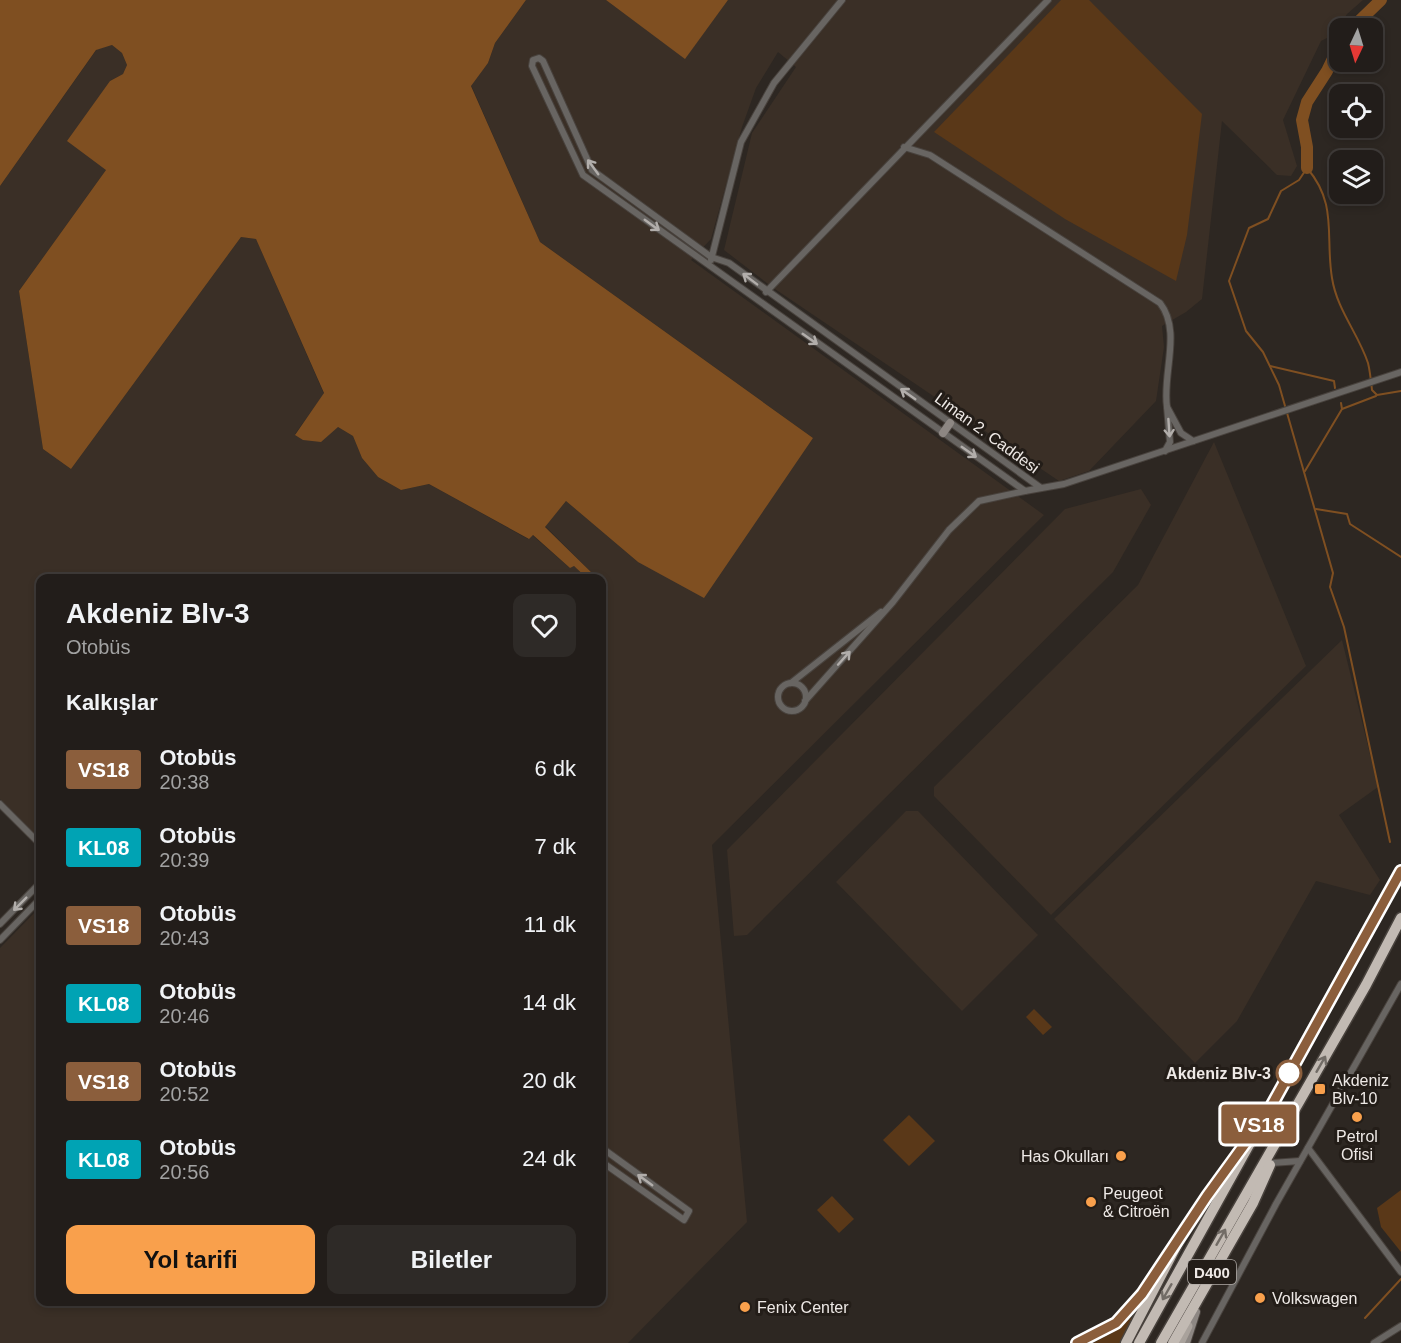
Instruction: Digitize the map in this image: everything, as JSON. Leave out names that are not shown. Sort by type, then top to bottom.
[{"type":"highway","name":"D400","points":[[1139,1343],[1401,871]]},
{"type":"highway","name":"D400","points":[[1161,1343],[1292,1115],[1401,918]]},
{"type":"highway","name":"D400","points":[[1126,1343],[1182,1234],[1268,1112]]},
{"type":"highway","name":"D400","points":[[1173,1343],[1253,1203],[1292,1115]]},
{"type":"main road","points":[[1180,1343],[1253,1203]]},
{"type":"main road","points":[[1077,1343],[1101,1333],[1123,1316],[1142,1294],[1182,1234]]},
{"type":"street","points":[[710,267],[741,142],[774,83],[842,0]]},
{"type":"street","points":[[766,292],[1048,0]]},
{"type":"street","name":"Liman 2. Caddesi","points":[[539,58],[543,61],[592,170],[711,257],[729,263],[766,292],[1041,488],[1025,491],[583,175],[532,66],[534,59],[539,58]]},
{"type":"street","points":[[904,147],[930,155],[1160,303],[1170,321],[1165,392],[1170,442],[1165,451]]},
{"type":"street","points":[[767,308],[774,297]]},
{"type":"street","points":[[1041,488],[1064,484],[1401,372]]},
{"type":"street","points":[[1167,407],[1180,434],[1193,441]]},
{"type":"street","points":[[943,433],[950,423]]},
{"type":"street","points":[[893,603],[779,690],[780,704],[791,711],[799,709],[893,603],[949,530],[979,501],[1025,491]]},
{"type":"street","points":[[791,683],[803,688],[805,701]]},
{"type":"street","points":[[0,804],[36,840]]},
{"type":"street","points":[[0,924],[36,887]]},
{"type":"street","points":[[0,940],[36,903]]},
{"type":"street","points":[[1202,1343],[1300,1161],[1401,984]]},
{"type":"street","points":[[1308,1148],[1400,1271]]},
{"type":"street","points":[[606,1151],[689,1211],[684,1220],[606,1165]]},
{"type":"street","points":[[1271,1163],[1300,1161]]},
{"type":"street","points":[[1186,1343],[1196,1312]]},
{"type":"street","points":[[1374,1343],[1401,1326]]},
{"type":"shaded area","points":[[0,0],[526,0],[495,43],[488,63],[471,86],[540,242],[813,438],[704,598],[638,562],[566,501],[545,527],[593,574],[583,574],[574,566],[570,568],[533,535],[529,539],[429,484],[401,490],[378,477],[362,458],[353,436],[338,427],[321,442],[303,440],[295,435],[324,393],[256,239],[241,237],[71,469],[43,449],[19,291],[106,170],[67,141],[110,81],[123,74],[127,65],[122,53],[112,45],[96,50],[0,186]]},
{"type":"shaded area","points":[[526,0],[606,0],[685,58],[728,0],[1363,0],[1345,18],[1329,18],[1329,37],[1321,41],[1283,120],[1297,166],[1291,176],[1277,175],[1222,121],[1202,299],[1186,312],[1162,326],[1164,347],[1156,401],[1089,471],[1059,481],[772,287],[724,250],[752,133],[796,67],[778,52],[756,88],[742,127],[711,239],[691,260],[1044,515],[712,845],[747,1222],[628,1343],[0,1343],[0,948],[36,911],[36,1306],[606,1306],[606,574],[593,574],[545,526],[566,501],[638,562],[813,438],[540,242],[471,85],[488,63],[495,43]]},
{"type":"shaded area","points":[[606,0],[728,0],[685,59]]},
{"type":"shaded area","points":[[1061,0],[1089,0],[1202,114],[1187,235],[1176,281],[1065,219],[934,132]]},
{"type":"shaded area","points":[[112,45],[122,53],[127,65],[123,74],[110,81],[106,170],[19,291],[43,449],[71,469],[241,237],[256,239],[324,394],[295,434],[338,427],[353,436],[362,458],[378,477],[401,490],[429,484],[528,539],[532,535],[570,568],[573,566],[593,574],[36,574],[36,836],[0,799],[0,186],[97,49]]},
{"type":"shaded area","points":[[1214,442],[1306,666],[1051,915],[934,796],[934,787],[1138,585]]},
{"type":"shaded area","points":[[1141,489],[1151,505],[1113,572],[747,935],[734,936],[727,850],[1065,509]]},
{"type":"shaded area","points":[[1342,640],[1378,787],[1339,815],[1380,880],[1370,895],[1316,881],[1237,1021],[1195,1063],[1054,919]]},
{"type":"shaded area","points":[[906,811],[918,811],[1038,935],[962,1011],[836,882]]},
{"type":"shaded area","points":[[1034,1009],[1052,1027],[1043,1035],[1026,1017]]},
{"type":"shaded area","points":[[909,1115],[935,1141],[909,1166],[883,1140]]},
{"type":"shaded area","points":[[1401,1190],[1401,1252],[1381,1227],[1377,1208]]},
{"type":"shaded area","points":[[832,1196],[854,1219],[839,1233],[817,1210]]},
{"type":"shaded area","points":[[1136,1314],[1120,1343],[1093,1343],[1112,1333]]},
{"type":"waterway","points":[[1362,18],[1381,0]]},
{"type":"waterway","points":[[1307,168],[1307,147],[1302,120],[1307,102],[1329,67]]},
{"type":"waterway","points":[[1390,842],[1344,627],[1330,587],[1333,573],[1279,385],[1263,352],[1246,331],[1229,281],[1249,228],[1268,219],[1281,191],[1299,180],[1307,168],[1323,194],[1327,208],[1332,278],[1338,301],[1368,363],[1372,390],[1377,395],[1401,391]]},
{"type":"waterway","points":[[1270,366],[1334,381],[1335,388]]},
{"type":"waterway","points":[[1342,409],[1376,396]]},
{"type":"waterway","points":[[1305,471],[1342,409],[1341,403]]},
{"type":"waterway","points":[[1316,509],[1347,514],[1350,524],[1401,557]]},
{"type":"waterway","points":[[1365,1318],[1401,1279]]},
{"type":"bus line","name":"VS18","points":[[1077,1343],[1101,1333],[1116,1323],[1130,1309],[1268,1112],[1401,871]]},
{"type":"place","name":"Akdeniz Blv-3","points":[[1289,1073]]},
{"type":"place","name":"Akdeniz Blv-10","points":[[1320,1089]]},
{"type":"place","name":"Petrol Ofisi","points":[[1357,1117]]},
{"type":"place","name":"Has Okulları","points":[[1121,1156]]},
{"type":"place","name":"Peugeot & Citroën","points":[[1091,1202]]},
{"type":"place","name":"Volkswagen","points":[[1260,1298]]},
{"type":"place","name":"Fenix Center","points":[[745,1307]]}]
